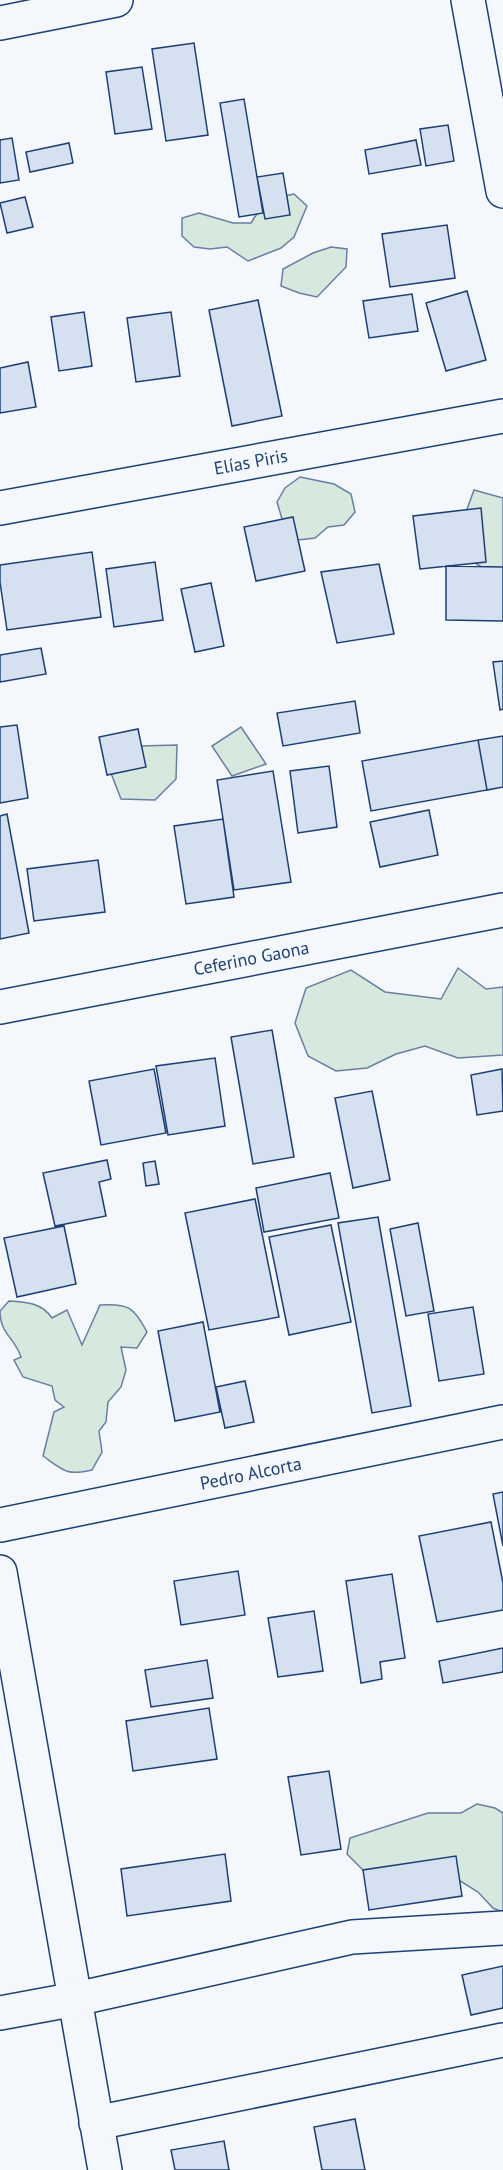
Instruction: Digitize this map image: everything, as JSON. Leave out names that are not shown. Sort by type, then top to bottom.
[{"type":"street","points":[[0,23],[116,0]]},
{"type":"street","points":[[468,0],[503,191]]},
{"type":"street","name":"Elías Piris","points":[[0,508],[503,416]]},
{"type":"street","name":"Ceferino Gaona","points":[[0,1007],[503,910]]},
{"type":"street","name":"Pedro Alcorta","points":[[0,1525],[503,1422]]},
{"type":"street","points":[[0,1572],[105,2170]]},
{"type":"street","points":[[0,2013],[76,1999],[352,1937],[503,1928]]},
{"type":"street","points":[[96,2123],[503,2040]]},
{"type":"shaded area","points":[[294,194],[307,206],[294,237],[281,248],[248,261],[227,247],[210,249],[194,247],[182,236],[182,218],[199,213],[233,223],[251,223],[268,202]]},
{"type":"shaded area","points":[[331,247],[347,249],[346,267],[317,297],[281,286],[283,269],[313,253]]},
{"type":"shaded area","points":[[300,477],[334,484],[351,494],[355,512],[344,525],[328,527],[315,538],[298,540],[285,529],[277,502],[285,488]]},
{"type":"shaded area","points":[[474,490],[503,498],[503,574],[498,577],[470,560],[462,523]]},
{"type":"shaded area","points":[[241,727],[266,764],[232,776],[212,746]]},
{"type":"shaded area","points":[[177,745],[176,779],[155,800],[121,799],[109,768],[140,746]]},
{"type":"shaded area","points":[[458,968],[486,989],[503,987],[503,1055],[458,1058],[425,1046],[396,1054],[367,1068],[336,1071],[308,1056],[295,1023],[306,988],[351,970],[385,992],[441,999]]},
{"type":"shaded area","points":[[9,1301],[39,1306],[52,1318],[67,1310],[82,1345],[100,1305],[129,1308],[147,1332],[137,1348],[121,1347],[126,1370],[121,1387],[108,1402],[106,1422],[99,1431],[102,1452],[92,1470],[66,1471],[43,1456],[54,1412],[64,1407],[55,1400],[52,1386],[23,1377],[14,1360],[21,1357],[2,1325],[0,1311]]},
{"type":"shaded area","points":[[477,1804],[495,1808],[503,1813],[503,1912],[493,1908],[478,1892],[443,1870],[363,1870],[347,1854],[350,1838],[428,1813],[461,1813]]},
{"type":"building","points":[[194,43],[208,135],[166,141],[152,49]]},
{"type":"building","points":[[142,67],[152,129],[115,134],[106,72]]},
{"type":"building","points":[[244,99],[263,213],[239,217],[220,103]]},
{"type":"building","points":[[448,125],[454,161],[426,166],[420,129]]},
{"type":"building","points":[[12,138],[19,180],[0,183],[0,140]]},
{"type":"building","points":[[416,140],[421,165],[369,174],[365,150]]},
{"type":"building","points":[[69,143],[73,163],[30,172],[26,152]]},
{"type":"building","points":[[283,173],[290,215],[265,219],[257,177]]},
{"type":"building","points":[[25,197],[33,227],[7,233],[0,203]]},
{"type":"building","points":[[447,225],[455,278],[390,287],[382,234]]},
{"type":"building","points":[[467,291],[486,360],[446,371],[426,303]]},
{"type":"building","points":[[412,294],[418,331],[369,338],[363,301]]},
{"type":"building","points":[[258,300],[282,416],[232,426],[209,310]]},
{"type":"building","points":[[84,312],[92,366],[59,371],[51,317]]},
{"type":"building","points":[[171,312],[180,376],[136,382],[127,318]]},
{"type":"building","points":[[28,362],[36,407],[0,413],[0,368]]},
{"type":"building","points":[[481,508],[486,562],[420,569],[413,516]]},
{"type":"building","points":[[293,517],[305,571],[256,581],[244,527]]},
{"type":"building","points":[[92,552],[101,617],[7,630],[0,582],[0,565]]},
{"type":"building","points":[[155,562],[163,620],[114,627],[106,569]]},
{"type":"building","points":[[379,564],[394,634],[337,643],[321,572]]},
{"type":"building","points":[[446,566],[503,567],[503,621],[446,620]]},
{"type":"building","points":[[211,583],[224,646],[195,652],[181,589]]},
{"type":"building","points":[[41,648],[46,674],[0,682],[0,655]]},
{"type":"building","points":[[503,661],[503,709],[500,710],[493,662]]},
{"type":"building","points":[[355,701],[360,733],[283,746],[277,713]]},
{"type":"building","points":[[17,725],[28,798],[0,803],[0,727]]},
{"type":"building","points":[[138,729],[146,767],[107,775],[99,737]]},
{"type":"building","points":[[503,736],[503,787],[487,790],[478,740]]},
{"type":"building","points":[[478,740],[487,790],[371,811],[362,761]]},
{"type":"building","points":[[329,766],[337,827],[298,833],[290,771]]},
{"type":"building","points":[[273,771],[291,882],[234,890],[217,780]]},
{"type":"building","points":[[429,810],[438,855],[380,867],[370,822]]},
{"type":"building","points":[[7,814],[29,933],[0,939],[0,816]]},
{"type":"building","points":[[223,819],[234,897],[186,904],[174,826]]},
{"type":"building","points":[[98,860],[105,912],[34,921],[27,869]]},
{"type":"building","points":[[272,1030],[294,1157],[253,1164],[231,1037]]},
{"type":"building","points":[[215,1058],[225,1126],[168,1135],[156,1066]]},
{"type":"building","points":[[154,1069],[166,1133],[101,1145],[89,1081]]},
{"type":"building","points":[[502,1069],[503,1111],[477,1115],[471,1075]]},
{"type":"building","points":[[372,1091],[390,1180],[353,1188],[335,1098]]},
{"type":"building","points":[[107,1160],[111,1179],[99,1182],[106,1216],[55,1226],[43,1173]]},
{"type":"building","points":[[155,1161],[159,1184],[146,1186],[143,1163]]},
{"type":"building","points":[[330,1173],[339,1218],[264,1232],[256,1188]]},
{"type":"building","points":[[255,1199],[279,1317],[209,1330],[185,1213]]},
{"type":"building","points":[[378,1217],[411,1406],[372,1413],[338,1223]]},
{"type":"building","points":[[418,1223],[434,1311],[406,1316],[390,1229]]},
{"type":"building","points":[[331,1225],[351,1322],[289,1335],[269,1237]]},
{"type":"building","points":[[64,1226],[76,1284],[17,1297],[4,1238]]},
{"type":"building","points":[[473,1307],[484,1374],[439,1381],[428,1314]]},
{"type":"building","points":[[203,1322],[220,1412],[175,1421],[158,1331]]},
{"type":"building","points":[[245,1381],[254,1422],[225,1428],[216,1387]]},
{"type":"building","points":[[503,1492],[503,1546],[493,1494]]},
{"type":"building","points":[[491,1522],[503,1583],[503,1610],[437,1622],[419,1536]]},
{"type":"building","points":[[238,1571],[245,1615],[181,1625],[174,1581]]},
{"type":"building","points":[[392,1574],[405,1658],[380,1662],[382,1679],[361,1683],[346,1581]]},
{"type":"building","points":[[314,1611],[323,1671],[278,1677],[268,1618]]},
{"type":"building","points":[[503,1648],[503,1672],[443,1683],[439,1661]]},
{"type":"building","points":[[207,1660],[213,1698],[151,1707],[145,1670]]},
{"type":"building","points":[[209,1708],[217,1759],[133,1771],[126,1721]]},
{"type":"building","points":[[329,1771],[341,1849],[301,1855],[288,1777]]},
{"type":"building","points":[[225,1854],[231,1901],[127,1916],[121,1869]]},
{"type":"building","points":[[456,1856],[462,1896],[369,1910],[363,1870]]},
{"type":"building","points":[[503,1966],[503,2008],[471,2015],[462,1975]]},
{"type":"building","points":[[355,2119],[365,2170],[322,2170],[314,2127]]},
{"type":"building","points":[[224,2141],[229,2170],[175,2170],[171,2150]]}]
